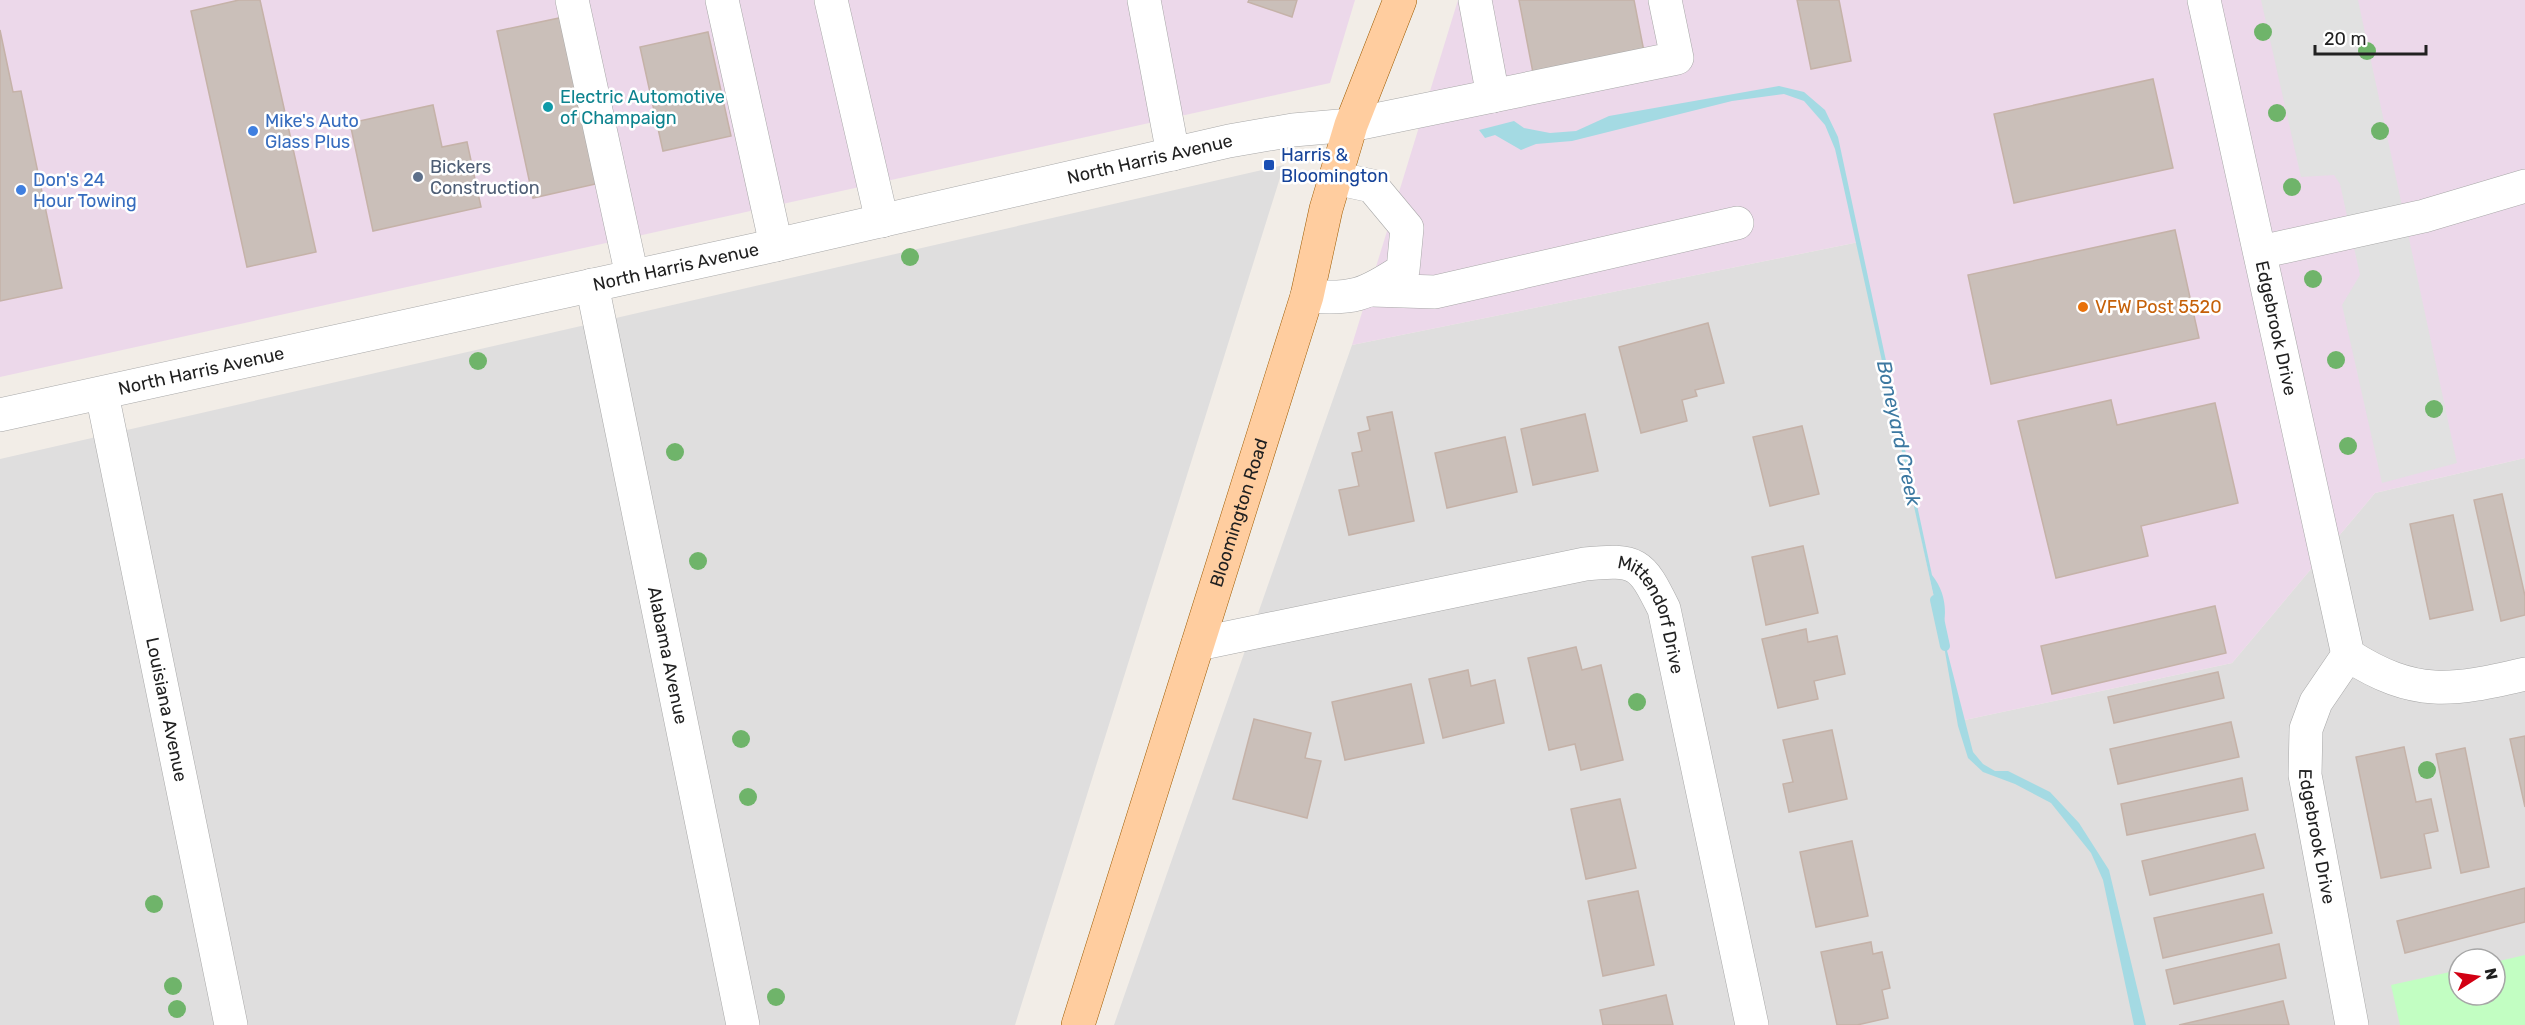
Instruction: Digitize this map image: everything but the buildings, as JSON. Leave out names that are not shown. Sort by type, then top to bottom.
[{"type":"main road","name":"Bloomington Road","points":[[1078,1025],[1307,296],[1326,209],[1351,125],[1400,0]]},
{"type":"street","points":[[572,0],[632,276]]},
{"type":"street","points":[[722,0],[776,245]]},
{"type":"street","points":[[831,0],[882,221]]},
{"type":"street","points":[[1144,0],[1173,154]]},
{"type":"street","points":[[1475,0],[1493,96]]},
{"type":"street","name":"North Harris Avenue","points":[[0,416],[776,245],[1173,154],[1293,130],[1351,125],[1677,58],[1665,0]]},
{"type":"street","name":"Edgebrook Drive","points":[[2204,0],[2348,655],[2316,702],[2306,729],[2305,775],[2352,1025]]},
{"type":"street","points":[[1335,178],[1372,186],[1407,228],[1403,270],[1372,290]]},
{"type":"street","points":[[2259,252],[2424,216],[2525,186]]},
{"type":"street","points":[[1307,296],[1338,298],[1372,290],[1435,292],[1737,223]]},
{"type":"street","name":"Alabama Avenue","points":[[592,285],[743,1025]]},
{"type":"street","name":"Louisiana Avenue","points":[[102,394],[231,1025]]},
{"type":"street","name":"Mittendorf Drive","points":[[1198,644],[1585,564],[1618,561],[1636,566],[1648,578],[1664,609],[1752,1025]]},
{"type":"street","points":[[2348,655],[2408,684],[2433,689],[2479,685],[2525,674]]},
{"type":"shaded area","points":[[0,0],[1355,0],[1330,83],[0,377]]},
{"type":"shaded area","points":[[1458,0],[2525,0],[2525,458],[2375,493],[2232,663],[1960,721],[1859,242],[1352,345]]},
{"type":"shaded area","points":[[2261,0],[2358,0],[2457,463],[2382,483],[2342,305],[2360,275],[2340,184],[2334,175],[2301,177]]},
{"type":"shaded area","points":[[1284,165],[1015,1025],[0,1025],[0,459]]},
{"type":"shaded area","points":[[1859,242],[1960,721],[2232,663],[2375,493],[2525,458],[2525,1025],[1114,1025],[1352,345]]},
{"type":"green space","points":[[2525,955],[2525,1025],[2400,1025],[2391,985],[2447,973],[2447,1007],[2507,1007],[2507,959]]},
{"type":"water","points":[[1779,86],[1804,92],[1825,110],[1838,137],[1932,575],[1940,588],[1944,602],[1945,616],[1942,631],[1973,752],[1983,764],[1995,771],[2008,771],[2050,792],[2079,823],[2109,870],[2146,1025],[2134,1025],[2103,880],[2091,853],[2051,803],[2015,784],[1983,772],[1968,758],[1958,726],[1941,629],[1841,175],[1835,149],[1825,125],[1804,101],[1784,94],[1732,101],[1572,141],[1536,144],[1521,150],[1495,135],[1485,138],[1479,130],[1514,121],[1524,128],[1550,133],[1576,131],[1609,116]]},
{"type":"waterway","name":"Boneyard Creek","points":[[1935,600],[1945,646]]},
{"type":"place","name":"Electric Automotive of Champaign","points":[[548,107]]},
{"type":"place","name":"Mike's Auto Glass Plus","points":[[253,131]]},
{"type":"place","name":"Harris & Bloomington","points":[[1269,165]]},
{"type":"place","name":"Bickers Construction","points":[[418,177]]},
{"type":"place","name":"Don's 24 Hour Towing","points":[[21,190]]},
{"type":"place","name":"VFW Post 5520","points":[[2083,307]]}]
